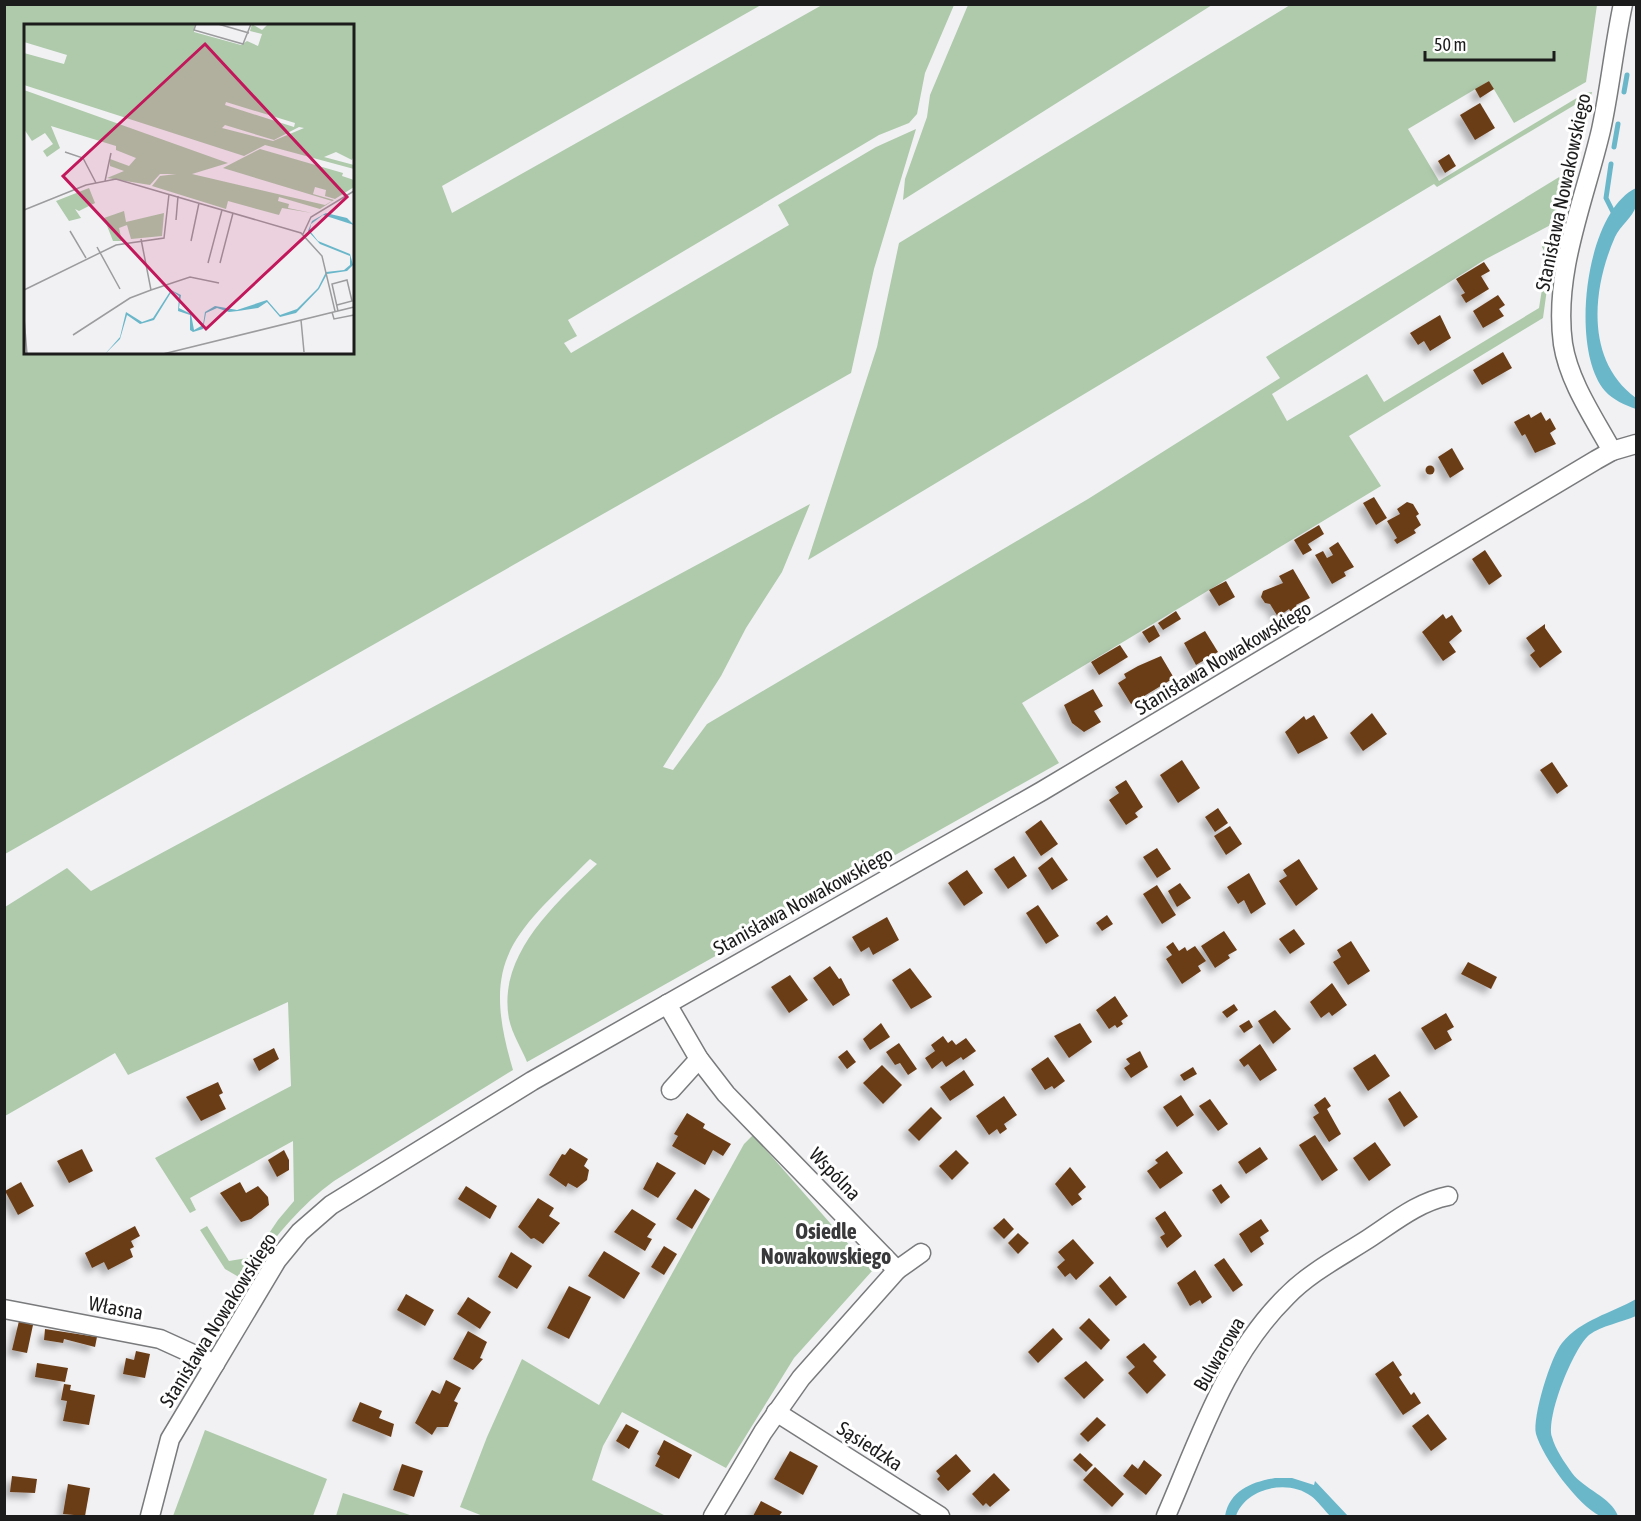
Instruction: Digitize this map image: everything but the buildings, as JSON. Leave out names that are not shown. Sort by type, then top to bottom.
[{"type":"street","name":"Stanisława Nowakowskiego","points":[[1612,451],[1580,393],[1571,371],[1563,346],[1560,315],[1563,285],[1574,232],[1605,112],[1623,4]]},
{"type":"street","name":"Stanisława Nowakowskiego","points":[[150,1516],[170,1439],[277,1260],[300,1232],[331,1205],[512,1093],[1042,791],[1612,451],[1636,444]]},
{"type":"street","name":"Wspólna","points":[[667,1004],[699,1059],[733,1101],[897,1270]]},
{"type":"street","points":[[671,1090],[699,1059]]},
{"type":"street","name":"Bulwarowa","points":[[1166,1516],[1232,1367],[1250,1338],[1272,1311],[1287,1295],[1323,1268],[1419,1206],[1448,1196]]},
{"type":"street","points":[[712,1516],[776,1412],[808,1369],[897,1270],[921,1253]]},
{"type":"street","name":"Własna","points":[[4,1309],[160,1339],[214,1364]]},
{"type":"street","name":"Sąsiedzka","points":[[776,1412],[940,1516]]},
{"type":"green space","points":[[968,4],[1212,5],[903,200],[905,179],[927,117],[930,95]]},
{"type":"green space","points":[[4,5],[761,5],[442,186],[452,213],[822,5],[954,5],[925,73],[917,114],[909,123],[879,135],[568,320],[577,336],[564,343],[571,353],[789,225],[778,205],[876,147],[916,129],[874,269],[851,373],[5,854]]},
{"type":"green space","points":[[1290,5],[1597,5],[1586,82],[1514,123],[1489,81],[1408,129],[1439,181],[1585,93],[1592,92],[1581,144],[1560,220],[1486,259],[1272,394],[1287,421],[1367,374],[1384,402],[1539,308],[1542,289],[1547,289],[1543,318],[1349,436],[1381,486],[1022,703],[1059,763],[527,1062],[510,1025],[508,996],[512,973],[520,952],[533,933],[564,896],[597,864],[590,859],[541,908],[523,929],[510,951],[502,974],[500,1000],[503,1032],[513,1070],[334,1181],[285,1227],[244,1280],[225,1269],[200,1230],[207,1226],[229,1261],[253,1257],[294,1201],[293,1141],[190,1198],[196,1210],[190,1213],[155,1158],[291,1086],[288,1002],[128,1075],[115,1053],[5,1116],[5,907],[67,868],[91,891],[810,504],[782,572],[746,628],[721,676],[663,767],[673,770],[707,724],[1088,499],[1280,378],[1266,357],[1569,171],[1583,100],[1437,187],[1434,184],[808,560],[877,347],[899,243]]},
{"type":"green space","points":[[1556,236],[1551,263],[1542,247],[1546,240]]},
{"type":"green space","points":[[753,1135],[872,1271],[794,1358],[726,1468],[622,1412],[603,1446],[592,1480],[666,1516],[483,1516],[460,1507],[487,1437],[522,1359],[599,1405],[744,1144]]},
{"type":"green space","points":[[205,1430],[327,1479],[313,1516],[173,1516]]},
{"type":"green space","points":[[343,1493],[413,1516],[336,1516]]},
{"type":"water","points":[[1636,188],[1637,202],[1634,210],[1617,233],[1607,257],[1598,301],[1598,323],[1601,345],[1608,365],[1620,383],[1636,398],[1636,409],[1619,402],[1608,394],[1594,371],[1587,345],[1586,315],[1588,283],[1594,252],[1605,224],[1619,202]]},
{"type":"water","points":[[1636,1299],[1636,1316],[1599,1329],[1589,1335],[1583,1343],[1562,1383],[1551,1427],[1555,1446],[1572,1473],[1583,1484],[1604,1498],[1615,1509],[1618,1516],[1604,1517],[1582,1502],[1554,1468],[1536,1434],[1537,1414],[1548,1373],[1562,1343],[1587,1322]]},
{"type":"water","points":[[1275,1478],[1292,1478],[1314,1485],[1315,1481],[1348,1516],[1330,1516],[1311,1496],[1301,1491],[1279,1487],[1257,1493],[1248,1499],[1236,1516],[1225,1516],[1232,1500],[1243,1489]]},
{"type":"waterway","points":[[1624,92],[1627,75]]},
{"type":"waterway","points":[[1614,147],[1618,124]]},
{"type":"waterway","points":[[1611,164],[1606,198],[1615,216]]},
{"type":"district","name":"Osiedle Nowakowskiego","points":[[826,1244]]}]
